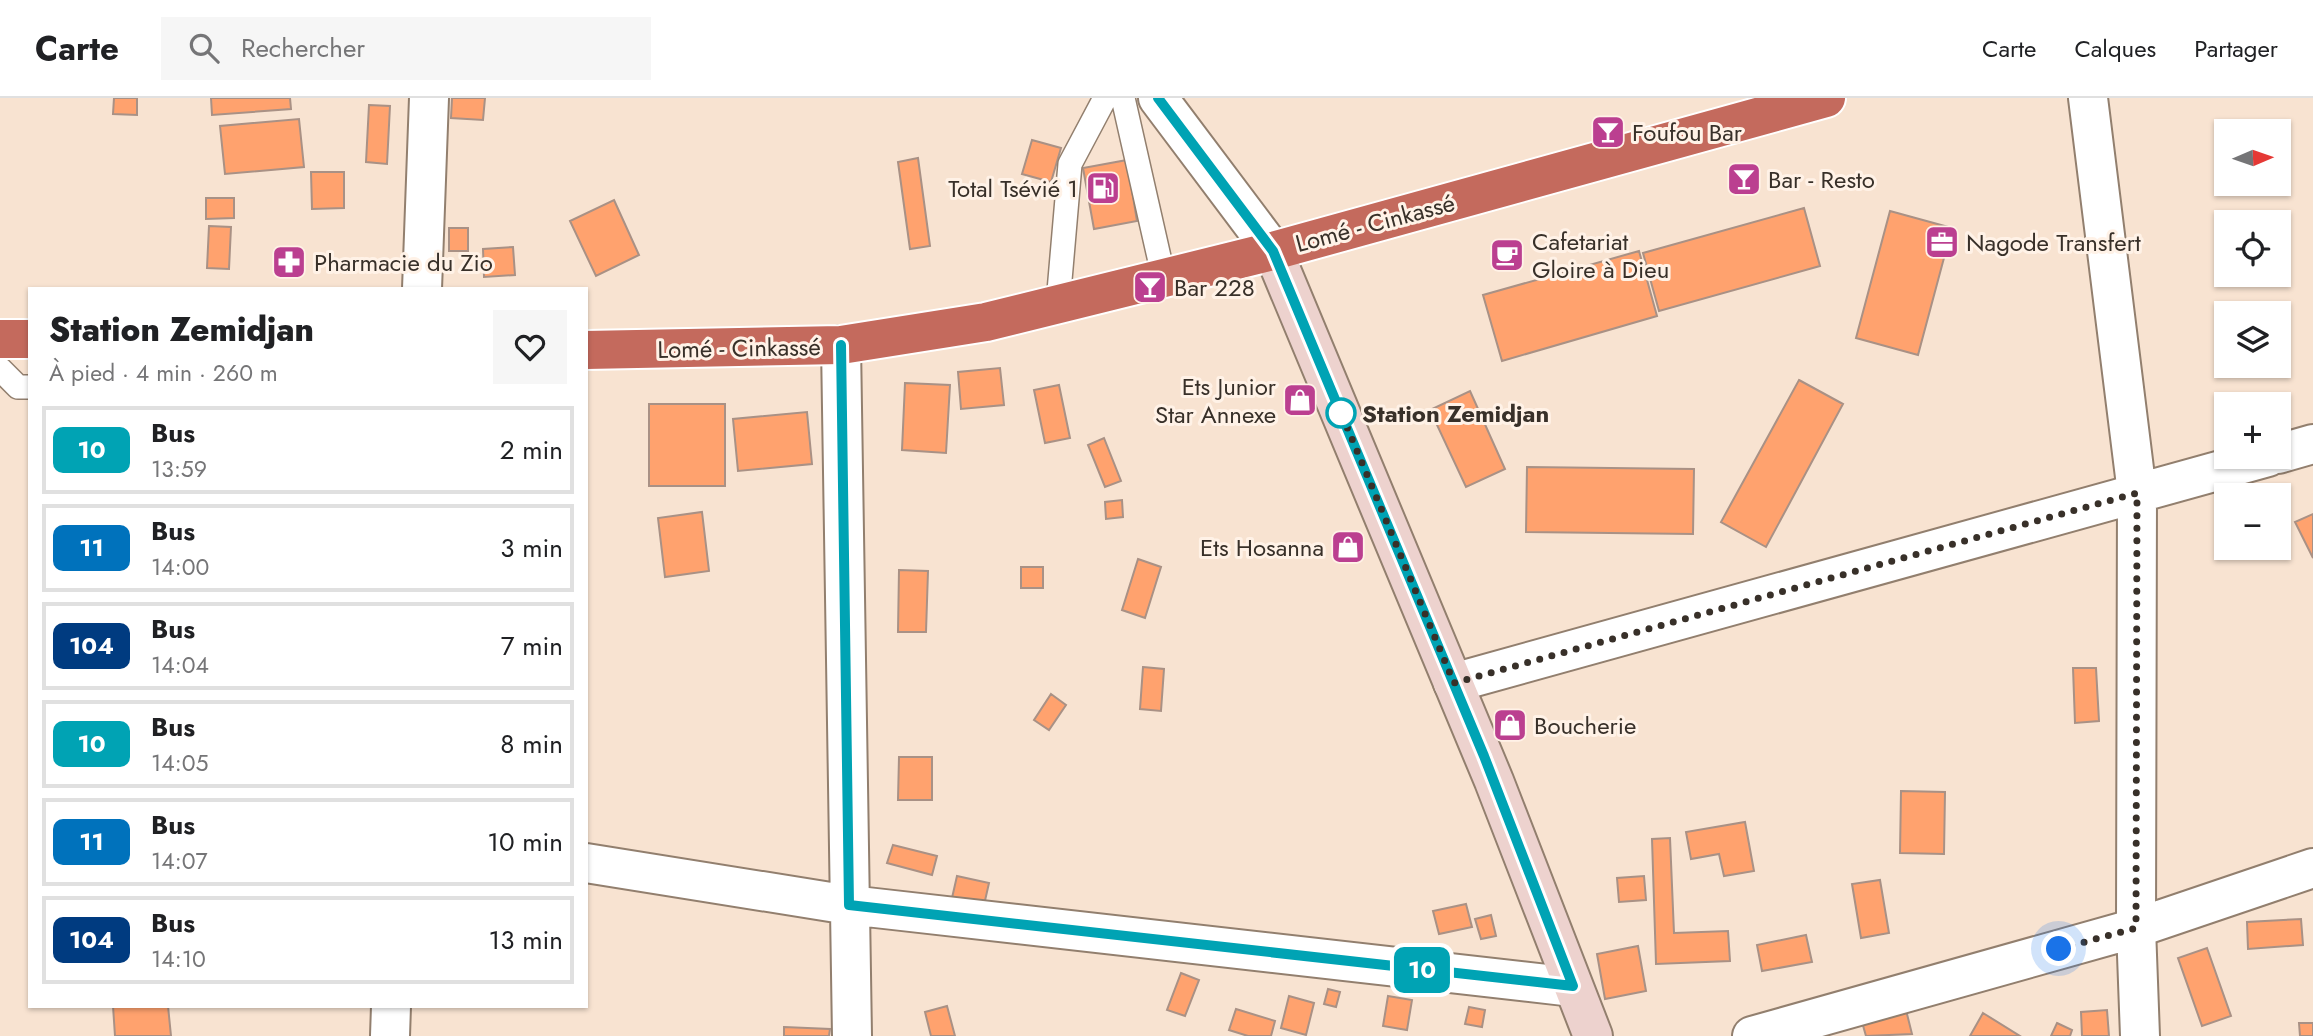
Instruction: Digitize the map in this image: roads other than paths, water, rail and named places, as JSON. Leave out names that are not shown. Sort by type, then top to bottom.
[{"type":"highway","name":"Lomé - Cinkassé","points":[[588,350],[841,345],[986,322],[1273,251],[1808,100]]},
{"type":"highway","points":[[0,339],[28,340]]},
{"type":"main road","points":[[1273,251],[1454,683],[1593,1036]]},
{"type":"street","points":[[422,287],[429,98]]},
{"type":"street","points":[[1158,98],[1273,251]]},
{"type":"street","points":[[2088,98],[2137,493],[2136,928],[2140,1036]]},
{"type":"street","points":[[841,345],[852,1036]]},
{"type":"street","points":[[2291,450],[2313,444]]},
{"type":"street","points":[[1454,683],[2224,469]]},
{"type":"street","points":[[588,863],[849,905],[1573,986]]},
{"type":"street","points":[[1752,1036],[2136,928],[2313,868]]},
{"type":"street","points":[[390,1036],[391,1008]]},
{"type":"lane","points":[[1058,303],[1070,164],[1105,98]]},
{"type":"lane","points":[[1123,98],[1164,279]]},
{"type":"lane","points":[[0,369],[18,387],[28,387]]},
{"type":"place","name":"Foufou Bar","points":[[1608,132]]},
{"type":"place","name":"Bar - Resto","points":[[1744,179]]},
{"type":"place","name":"Total Tsévié 1","points":[[1103,188]]},
{"type":"place","name":"Nagode Transfert","points":[[1942,242]]},
{"type":"place","name":"Cafetariat Gloire à Dieu","points":[[1507,255]]},
{"type":"place","name":"Pharmacie du Zio","points":[[289,262]]},
{"type":"place","name":"Bar 228","points":[[1150,287]]},
{"type":"place","name":"Ets Junior Star Annexe","points":[[1300,400]]},
{"type":"place","name":"Station Zemidjan","points":[[1341,413]]},
{"type":"place","name":"Ets Hosanna","points":[[1348,547]]},
{"type":"place","name":"Boucherie","points":[[1510,725]]}]
